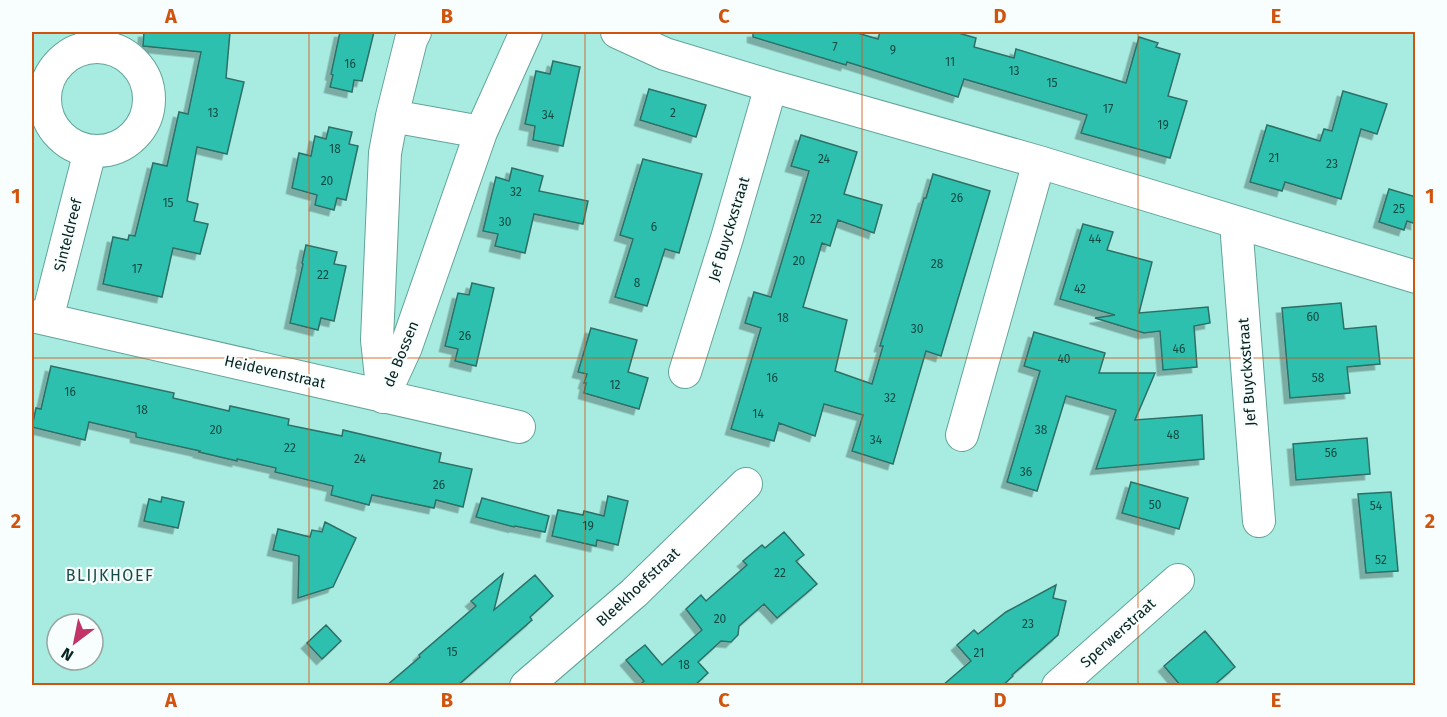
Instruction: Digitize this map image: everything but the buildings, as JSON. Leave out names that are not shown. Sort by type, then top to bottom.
[{"type":"street","name":"de Bossen","points":[[383,397],[377,340],[385,153],[392,116],[415,32]]},
{"type":"street","name":"de Bossen","points":[[383,397],[406,346],[481,132],[526,32]]},
{"type":"street","points":[[617,32],[664,54],[1039,162],[1416,277]]},
{"type":"street","points":[[67,43],[87,47],[107,47],[124,43],[144,75],[149,88],[150,102],[141,128],[132,138],[107,151],[90,151],[66,142],[48,119],[45,90],[49,77],[67,43]]},
{"type":"street","name":"Jef Buyckxstraat","points":[[685,372],[771,86]]},
{"type":"street","points":[[392,116],[481,132]]},
{"type":"street","name":"Sinteldreef","points":[[39,317],[90,151]]},
{"type":"street","points":[[962,435],[1039,162]]},
{"type":"street","name":"Jef Buyckxstraat","points":[[1236,223],[1259,521]]},
{"type":"street","name":"Heidevenstraat","points":[[39,317],[519,427]]},
{"type":"street","name":"Bleekhoefstraat","points":[[526,686],[634,593],[746,484]]},
{"type":"street","name":"Sperwerstraat","points":[[1058,686],[1178,580]]},
{"type":"district","name":"BLIJKHOEF","points":[[110,575]]}]
